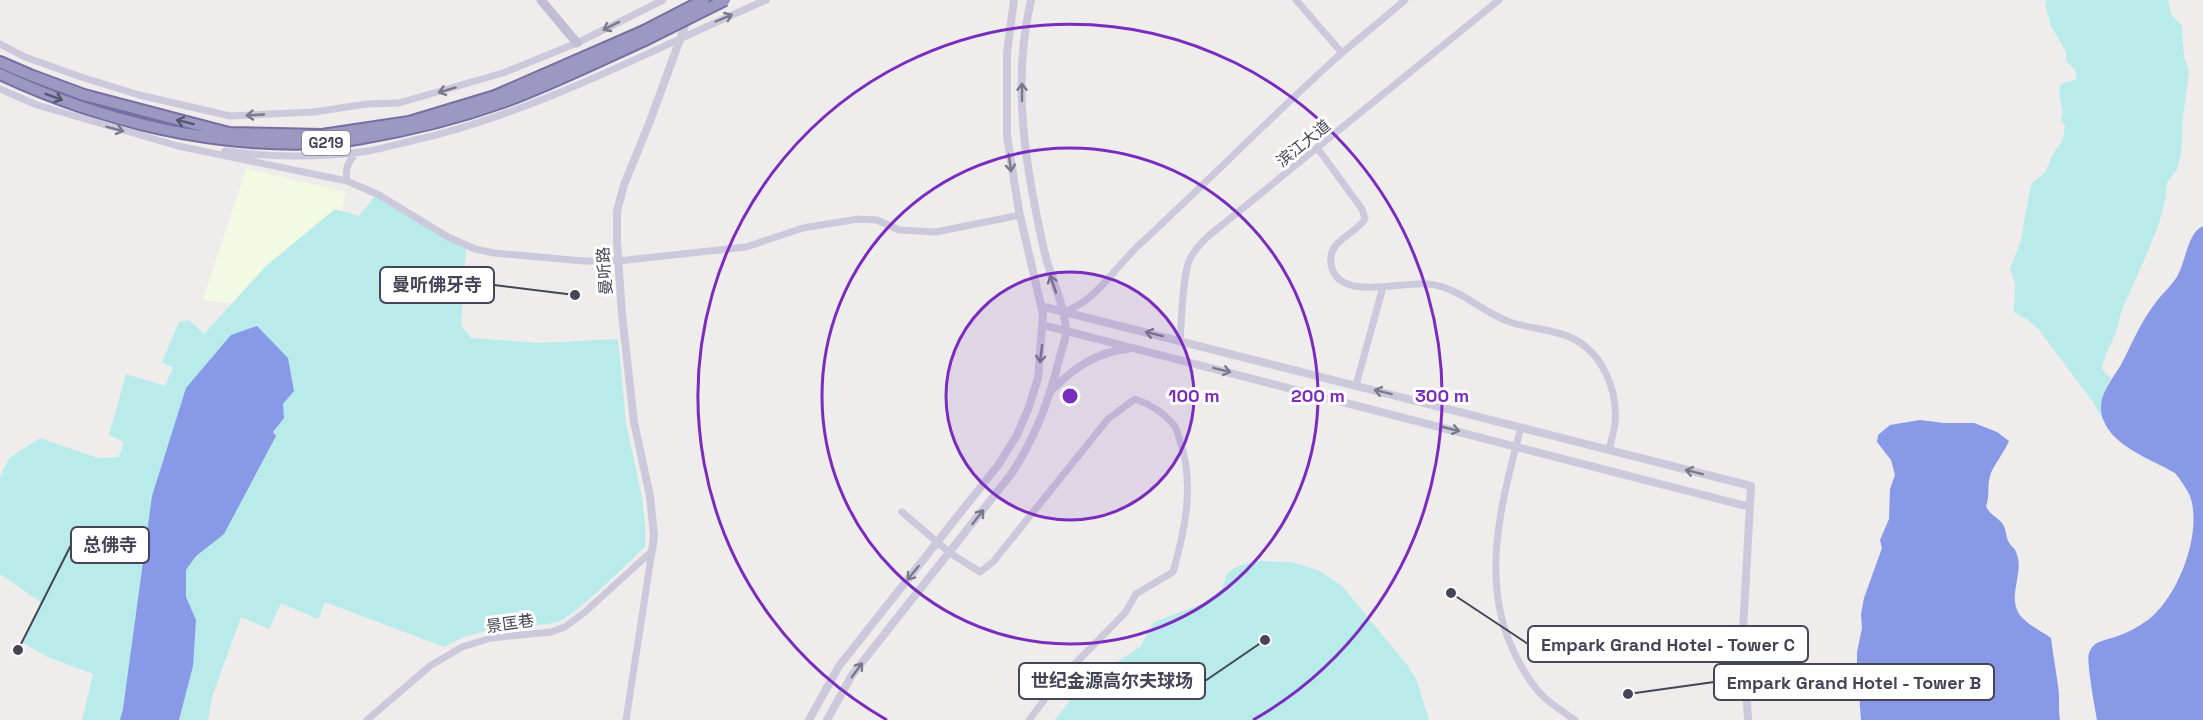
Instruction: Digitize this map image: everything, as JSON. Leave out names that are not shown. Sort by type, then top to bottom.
[{"type":"highway","name":"G219","points":[[0,62],[84,95],[229,133],[322,135],[409,122],[495,96],[645,36],[704,0]]},
{"type":"highway","name":"G219","points":[[0,74],[81,107],[149,127],[231,141],[327,143],[403,131],[503,102],[725,0]]},
{"type":"main road","points":[[541,0],[577,43]]},
{"type":"street","points":[[0,44],[24,57],[78,76],[139,95],[230,116],[314,112],[368,104],[399,103],[503,73],[577,43],[663,0]]},
{"type":"street","name":"曼听路","points":[[652,551],[654,535],[652,511],[648,481],[634,422],[618,261],[617,224],[620,198],[694,0]]},
{"type":"street","points":[[178,146],[247,154],[317,156],[356,153],[434,136],[510,113],[634,61],[682,36],[766,0]]},
{"type":"street","points":[[808,720],[839,666],[999,464],[1017,435],[1038,378],[1043,325],[1041,306],[1020,215],[1007,136],[1006,53],[1014,0]]},
{"type":"street","points":[[827,720],[852,675],[1012,473],[1025,453],[1044,413],[1051,390],[1066,331],[1063,312],[1050,276],[1037,219],[1023,135],[1023,55],[1031,0]]},
{"type":"street","points":[[1296,0],[1342,53]]},
{"type":"street","points":[[1063,312],[1078,307],[1091,297],[1122,261],[1342,53],[1405,0]]},
{"type":"street","name":"滨江大道","points":[[1180,340],[1186,275],[1190,260],[1206,238],[1499,0]]},
{"type":"street","points":[[0,89],[37,105],[178,146],[347,181],[379,195],[448,237],[475,249],[536,257],[618,261],[746,246],[803,228],[858,219],[877,220],[899,230],[936,232],[1020,215]]},
{"type":"street","points":[[178,146],[181,132]]},
{"type":"street","points":[[1318,149],[1362,209],[1365,219],[1359,228],[1338,241],[1331,254],[1330,263],[1334,273],[1342,281],[1370,289],[1409,284],[1429,284],[1452,289],[1510,322],[1572,338],[1587,348],[1600,363],[1609,380],[1615,402],[1615,423],[1609,450]]},
{"type":"street","points":[[347,181],[348,162],[356,153]]},
{"type":"street","points":[[1356,385],[1383,287]]},
{"type":"street","points":[[1041,306],[1751,486],[1743,631],[1748,720]]},
{"type":"street","points":[[1043,325],[1750,507]]},
{"type":"street","points":[[1051,390],[1078,366],[1097,356],[1115,350],[1134,348]]},
{"type":"street","points":[[902,512],[950,553],[980,572],[993,562],[1108,419],[1135,399],[1152,405],[1175,425],[1186,459],[1188,493],[1181,544],[1173,572],[1136,594],[1125,613],[1060,678],[1029,720]]},
{"type":"street","points":[[1521,428],[1500,514],[1495,554],[1497,599],[1508,638],[1524,671],[1545,698],[1575,720]]},
{"type":"street","points":[[626,720],[652,551]]},
{"type":"street","name":"景匡巷","points":[[367,720],[430,666],[462,647],[491,638],[551,632],[565,627],[585,612],[652,551]]},
{"type":"shaded area","points":[[2047,0],[2168,0],[2171,14],[2182,26],[2184,57],[2189,72],[2181,154],[2177,170],[2167,182],[2166,197],[2157,229],[2123,308],[2102,369],[2111,378],[2103,398],[2103,420],[2093,402],[2039,330],[2014,312],[2015,283],[2010,269],[2021,240],[2030,189],[2033,182],[2045,173],[2054,152],[2063,140],[2065,126],[2061,120],[2059,93],[2061,84],[2076,79],[2076,72],[2066,60],[2066,52],[2051,26],[2045,4]]},
{"type":"shaded area","points":[[246,169],[346,192],[340,216],[233,303],[203,300]]},
{"type":"shaded area","points":[[375,196],[466,249],[461,325],[471,338],[540,343],[618,339],[626,423],[642,497],[645,547],[588,600],[557,622],[483,632],[444,647],[325,602],[318,619],[281,603],[269,629],[241,617],[212,697],[208,720],[82,720],[93,674],[48,657],[23,643],[42,603],[0,574],[0,477],[9,458],[40,438],[98,458],[119,457],[124,442],[109,435],[126,374],[165,386],[173,368],[162,362],[179,322],[189,320],[204,334],[266,266],[335,209],[359,216]]},
{"type":"shaded area","points":[[1258,561],[1291,562],[1320,571],[1342,586],[1408,666],[1417,681],[1429,720],[1055,720],[1083,684],[1140,647],[1154,622],[1202,604],[1222,589],[1227,573],[1238,566]]},
{"type":"water","points":[[2203,226],[2203,720],[2097,720],[2088,658],[2090,651],[2101,641],[2124,634],[2140,625],[2159,610],[2178,580],[2185,563],[2193,528],[2190,496],[2179,478],[2175,473],[2124,445],[2115,437],[2103,419],[2101,403],[2106,388],[2142,323],[2178,275],[2193,236]]},
{"type":"water","points":[[257,326],[288,358],[294,391],[283,404],[284,418],[273,432],[276,436],[224,534],[196,556],[186,570],[186,597],[196,620],[193,666],[179,720],[120,720],[152,496],[186,388],[231,335]]},
{"type":"water","points":[[1920,420],[1974,423],[1997,432],[2009,441],[1991,472],[1986,506],[2004,525],[2008,542],[2018,559],[2015,605],[2018,612],[2028,623],[2051,638],[2059,690],[2060,720],[1861,720],[1857,652],[1862,628],[1861,614],[1864,598],[1882,548],[1880,540],[1889,519],[1890,489],[1895,475],[1891,460],[1877,442],[1878,435],[1890,425]]},
{"type":"place","name":"曼听佛牙寺","points":[[575,295]]},
{"type":"place","name":"Empark Grand Hotel - Tower C","points":[[1451,593]]},
{"type":"place","name":"世纪金源高尔夫球场","points":[[1265,640]]},
{"type":"place","name":"总佛寺","points":[[18,650]]},
{"type":"place","name":"Empark Grand Hotel - Tower B","points":[[1628,694]]}]
